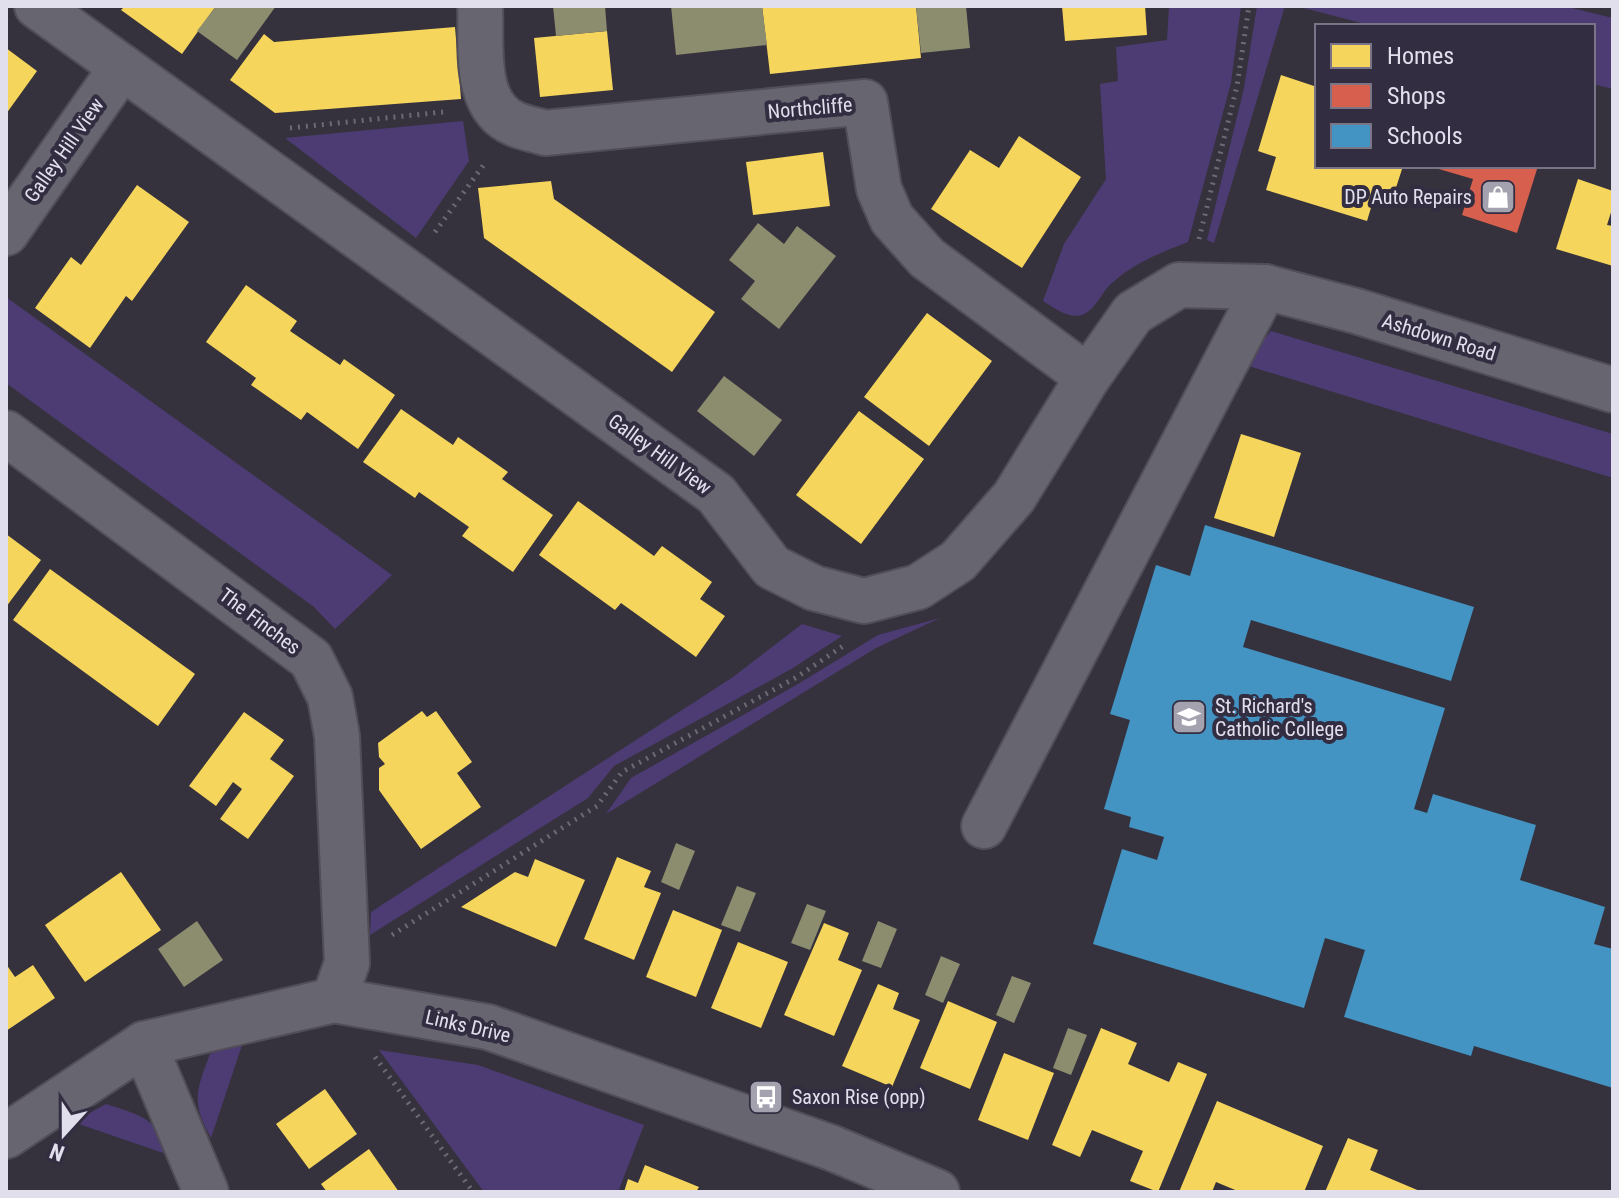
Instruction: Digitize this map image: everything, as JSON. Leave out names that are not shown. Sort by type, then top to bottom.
[{"type":"street","name":"Galley Hill View","points":[[37,6],[716,494],[772,567],[814,588],[864,601],[918,587],[958,561],[1014,497],[1088,377],[1133,313],[1179,285]]},
{"type":"street","points":[[480,6],[484,90],[503,116]]},
{"type":"street","name":"Galley Hill View","points":[[6,233],[122,67]]},
{"type":"street","name":"Northcliffe","points":[[503,116],[545,133],[865,102],[879,189],[892,219],[927,258],[1088,377]]},
{"type":"street","points":[[984,826],[1265,287],[1179,285]]},
{"type":"street","name":"Ashdown Road","points":[[1265,287],[1356,311],[1613,390]]},
{"type":"street","name":"The Finches","points":[[6,433],[311,659],[330,697],[337,736],[341,981]]},
{"type":"street","name":"Links Drive","points":[[6,1136],[144,1044],[341,981],[488,1027],[832,1148],[937,1192]]},
{"type":"street","points":[[144,1044],[206,1192]]},
{"type":"path","points":[[1179,285],[1166,260],[1192,251],[1198,239],[1237,86],[1249,6]]},
{"type":"path","points":[[221,136],[503,116]]},
{"type":"path","points":[[407,272],[503,116]]},
{"type":"path","points":[[473,1192],[341,981],[597,806],[622,772],[797,677],[853,640]]},
{"type":"shaded area","points":[[1169,6],[1241,6],[1231,83],[1188,242],[1120,276],[1082,315],[1067,314],[1043,301],[1064,244],[1106,179],[1100,84],[1118,81],[1116,47],[1167,40]]},
{"type":"shaded area","points":[[1257,6],[1285,6],[1214,243],[1207,240],[1244,88]]},
{"type":"shaded area","points":[[1296,6],[1564,6],[1613,18],[1613,89],[1595,84],[1595,24],[1365,24]]},
{"type":"shaded area","points":[[463,121],[469,161],[416,238],[285,138]]},
{"type":"shaded area","points":[[6,297],[392,575],[335,629],[314,607],[6,383]]},
{"type":"shaded area","points":[[1271,331],[1613,434],[1613,478],[1242,364]]},
{"type":"shaded area","points":[[940,618],[876,648],[606,814],[631,778],[878,635]]},
{"type":"shaded area","points":[[802,624],[842,636],[793,668],[614,766],[588,798],[370,935],[371,912],[733,677]]},
{"type":"shaded area","points":[[244,1039],[211,1138],[198,1105],[201,1078],[210,1054]]},
{"type":"shaded area","points":[[379,1050],[478,1065],[644,1125],[618,1192],[484,1192]]},
{"type":"shaded area","points":[[106,1104],[147,1120],[160,1134],[172,1156],[73,1122]]},
{"type":"building: Homes","points":[[125,6],[216,6],[182,54],[121,10]]},
{"type":"building: Homes","points":[[762,6],[916,6],[921,58],[770,74]]},
{"type":"building: Homes","points":[[1062,6],[1145,6],[1147,35],[1065,41]]},
{"type":"building: Homes","points":[[455,27],[461,99],[275,113],[230,80],[264,34],[274,42]]},
{"type":"building: Homes","points":[[607,31],[613,90],[540,97],[534,38]]},
{"type":"building: Homes","points":[[6,48],[37,71],[6,114]]},
{"type":"building: Homes","points":[[1281,75],[1315,86],[1315,168],[1402,168],[1394,194],[1377,188],[1367,221],[1266,190],[1276,157],[1258,151]]},
{"type":"building: Homes","points":[[1019,136],[1081,177],[1022,268],[931,209],[970,150],[999,168]]},
{"type":"building: Homes","points":[[823,152],[830,206],[753,215],[746,162]]},
{"type":"building: Homes","points":[[1578,179],[1613,191],[1613,206],[1607,225],[1613,226],[1613,266],[1556,249]]},
{"type":"building: Homes","points":[[551,181],[554,199],[715,312],[672,372],[484,238],[478,188]]},
{"type":"building: Homes","points":[[137,185],[189,222],[132,301],[126,296],[90,348],[35,308],[71,257],[81,265]]},
{"type":"building: Homes","points":[[246,285],[297,321],[290,331],[340,365],[344,359],[395,395],[358,449],[307,412],[301,420],[251,385],[256,378],[206,342]]},
{"type":"building: Homes","points":[[927,313],[992,361],[929,446],[864,397]]},
{"type":"building: Homes","points":[[401,409],[453,445],[458,437],[508,472],[502,479],[553,515],[513,572],[462,536],[469,527],[419,492],[415,498],[363,462]]},
{"type":"building: Homes","points":[[859,411],[924,459],[861,544],[796,495]]},
{"type":"building: Homes","points":[[1241,434],[1301,453],[1274,537],[1214,518]]},
{"type":"building: Homes","points":[[578,501],[654,556],[662,546],[712,582],[700,599],[725,616],[696,657],[621,603],[615,610],[539,555]]},
{"type":"building: Homes","points":[[6,534],[41,560],[6,607]]},
{"type":"building: Homes","points":[[50,569],[195,674],[158,726],[13,620]]},
{"type":"building: Homes","points":[[422,711],[427,717],[436,711],[472,762],[457,773],[481,807],[421,849],[379,790],[379,768],[385,764],[379,757],[378,743]]},
{"type":"building: Homes","points":[[244,712],[284,740],[270,759],[294,776],[248,839],[220,819],[242,789],[233,782],[216,806],[189,786]]},
{"type":"building: Homes","points":[[617,857],[651,871],[644,887],[661,893],[634,960],[584,939]]},
{"type":"building: Homes","points":[[535,859],[585,880],[556,947],[461,907],[515,872],[528,877]]},
{"type":"building: Homes","points":[[121,872],[161,930],[85,982],[45,925]]},
{"type":"building: Homes","points":[[673,910],[722,930],[696,997],[646,977]]},
{"type":"building: Homes","points":[[824,923],[849,933],[838,960],[862,970],[834,1036],[784,1015]]},
{"type":"building: Homes","points":[[738,942],[788,962],[761,1028],[711,1008]]},
{"type":"building: Homes","points":[[6,964],[15,977],[33,965],[55,998],[6,1031]]},
{"type":"building: Homes","points":[[878,984],[899,993],[893,1009],[920,1020],[892,1087],[842,1066]]},
{"type":"building: Homes","points":[[948,1001],[997,1022],[970,1089],[920,1068]]},
{"type":"building: Homes","points":[[1101,1028],[1137,1043],[1128,1064],[1169,1082],[1178,1062],[1207,1074],[1158,1192],[1130,1181],[1143,1151],[1092,1130],[1080,1157],[1052,1145]]},
{"type":"building: Homes","points":[[1004,1053],[1054,1073],[1028,1140],[978,1120]]},
{"type":"building: Homes","points":[[325,1089],[357,1134],[309,1169],[276,1124]]},
{"type":"building: Homes","points":[[1217,1101],[1323,1146],[1304,1192],[1240,1192],[1216,1182],[1212,1192],[1179,1192]]},
{"type":"building: Homes","points":[[1348,1138],[1378,1150],[1370,1170],[1422,1192],[1325,1192]]},
{"type":"building: Homes","points":[[369,1149],[399,1192],[327,1192],[321,1184]]},
{"type":"building: Homes","points":[[645,1165],[699,1187],[696,1192],[624,1192],[628,1179],[638,1183]]},
{"type":"building: Shops","name":"DP Auto Repairs","points":[[1435,168],[1537,168],[1517,233],[1462,215],[1473,179]]},
{"type":"building: Schools","points":[[1205,525],[1474,607],[1451,681],[1251,620],[1243,647],[1445,708],[1414,809],[1427,813],[1433,794],[1536,825],[1520,880],[1605,907],[1594,944],[1613,949],[1613,1088],[1474,1046],[1471,1056],[1344,1017],[1365,950],[1325,938],[1304,1008],[1093,944],[1122,849],[1157,860],[1164,837],[1129,827],[1131,817],[1104,809],[1130,720],[1110,714],[1156,565],[1190,576]]},
{"type":"building: Industry","points":[[216,6],[276,6],[237,60],[197,31]]},
{"type":"building: Industry","points":[[553,6],[605,6],[607,31],[556,36]]},
{"type":"building: Industry","points":[[671,6],[762,6],[767,45],[676,55]]},
{"type":"building: Industry","points":[[916,6],[966,6],[970,48],[921,53]]},
{"type":"building: Industry","points":[[758,223],[784,244],[797,226],[836,256],[779,329],[741,299],[755,281],[729,260]]},
{"type":"building: Industry","points":[[724,376],[782,420],[754,456],[697,411]]},
{"type":"building: Industry","points":[[676,843],[695,851],[679,890],[661,882]]},
{"type":"building: Industry","points":[[737,886],[756,893],[740,932],[721,925]]},
{"type":"building: Industry","points":[[807,904],[826,911],[810,950],[791,943]]},
{"type":"building: Industry","points":[[197,921],[223,960],[184,987],[158,949]]},
{"type":"building: Industry","points":[[878,921],[897,929],[881,968],[862,961]]},
{"type":"building: Industry","points":[[941,956],[960,964],[943,1003],[925,995]]},
{"type":"building: Industry","points":[[1012,976],[1031,983],[1014,1023],[996,1015]]},
{"type":"building: Industry","points":[[1068,1028],[1087,1035],[1071,1075],[1053,1068]]},
{"type":"place","name":"DP Auto Repairs","points":[[1498,197]]},
{"type":"place","name":"St. Richard's Catholic College","points":[[1189,717]]},
{"type":"place","name":"Saxon Rise (opp)","points":[[766,1097]]}]
